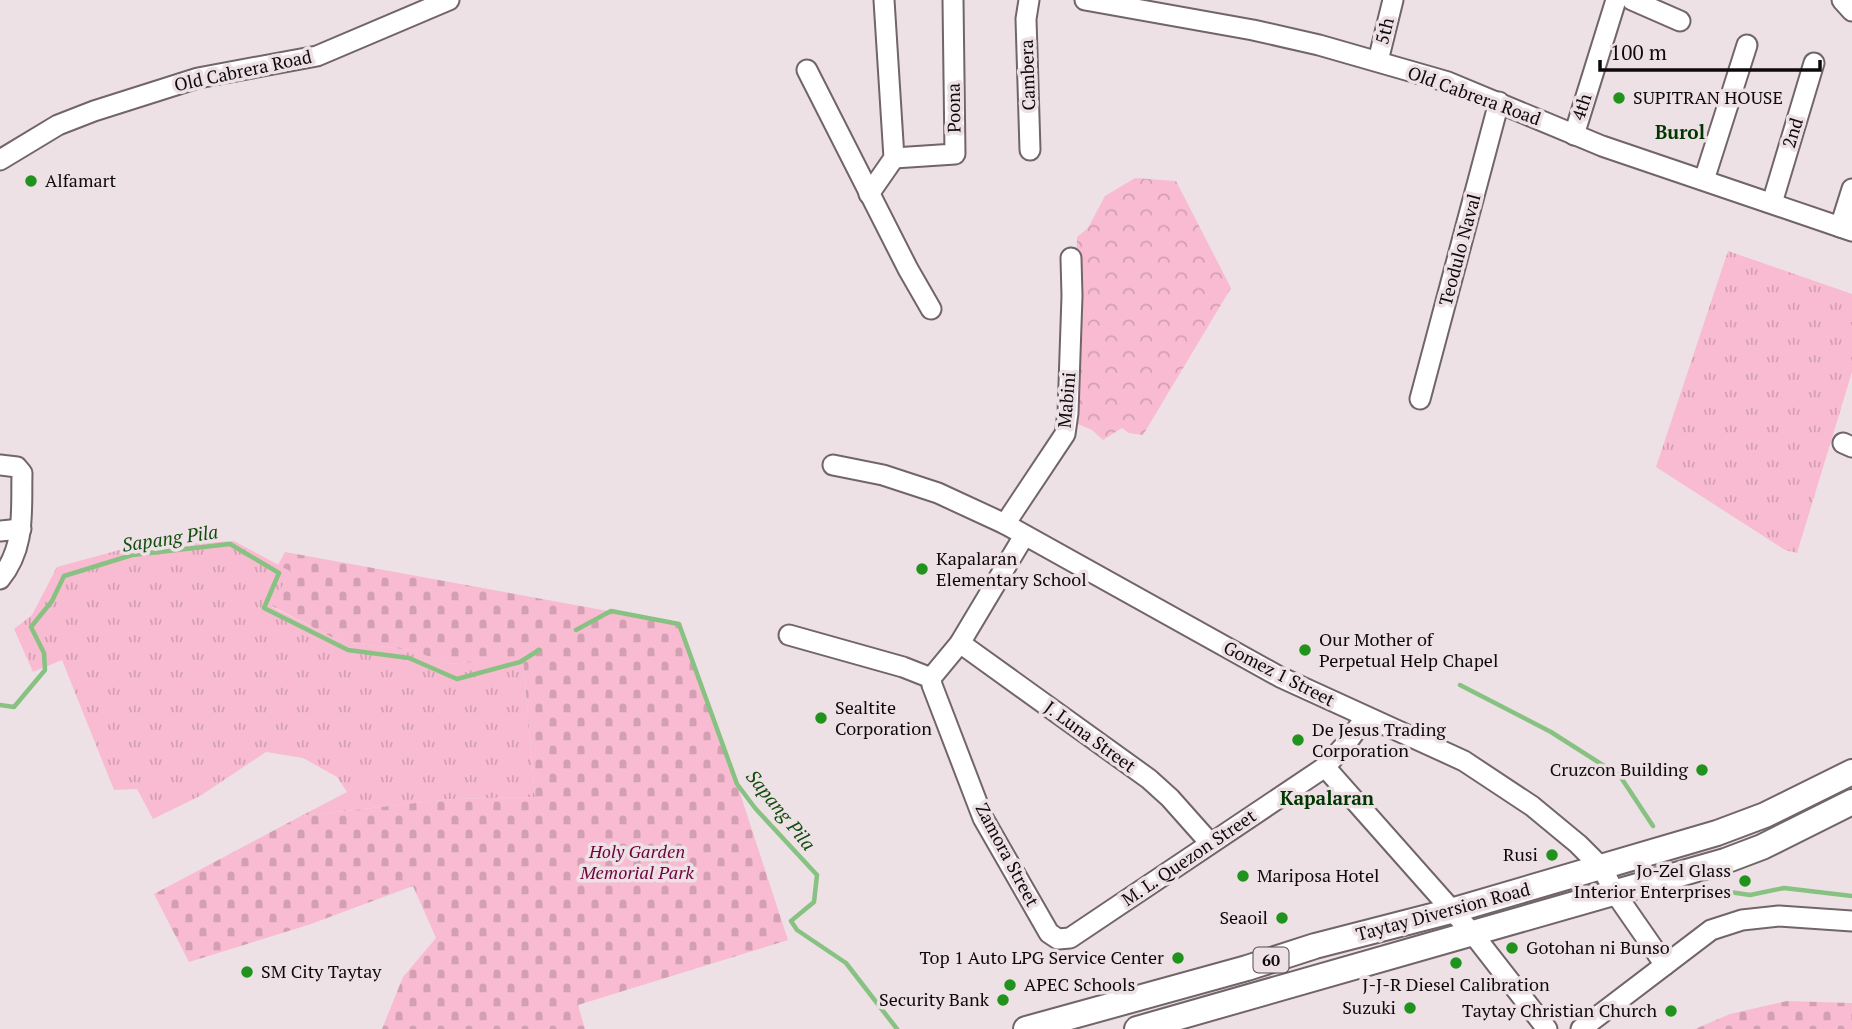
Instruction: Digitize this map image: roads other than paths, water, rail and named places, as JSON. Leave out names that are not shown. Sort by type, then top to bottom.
[{"type":"main road","name":"Taytay Diversion Road","points":[[1026,1029],[1247,968],[1315,946],[1451,911],[1717,833],[1765,816],[1852,772]]},
{"type":"main road","name":"Taytay Diversion Road","points":[[1137,1029],[1725,861],[1762,847],[1852,802]]},
{"type":"street","name":"Old Cabrera Road","points":[[0,160],[58,125],[94,111],[198,78],[317,56],[449,0]]},
{"type":"street","points":[[869,194],[894,158],[884,0]]},
{"type":"street","name":"Poona","points":[[894,158],[955,154],[953,0]]},
{"type":"street","name":"Cambera","points":[[1029,0],[1026,19],[1030,150]]},
{"type":"street","name":"Old Cabrera Road","points":[[1085,0],[1253,30],[1319,45],[1448,82],[1574,135],[1846,229]]},
{"type":"street","name":"5th","points":[[1378,61],[1393,0]]},
{"type":"street","name":"4th","points":[[1574,135],[1616,0]]},
{"type":"street","points":[[1632,0],[1680,21]]},
{"type":"street","points":[[1842,0],[1852,11]]},
{"type":"street","points":[[1704,180],[1747,45]]},
{"type":"street","name":"2nd","points":[[1772,203],[1814,63]]},
{"type":"street","points":[[807,70],[931,309]]},
{"type":"street","name":"Teodulo Naval","points":[[1420,399],[1499,102]]},
{"type":"street","points":[[1846,229],[1852,189]]},
{"type":"street","name":"Mabini","points":[[1005,524],[1065,434],[1072,296],[1071,258]]},
{"type":"street","points":[[0,579],[17,553],[21,530],[22,473],[18,467],[4,465]]},
{"type":"street","name":"Gomez 1 Street","points":[[833,465],[883,475],[938,493],[1005,524],[1280,677],[1464,761],[1532,806],[1602,868],[1615,893],[1665,965]]},
{"type":"street","points":[[0,531],[21,530]]},
{"type":"street","points":[[789,635],[903,667],[932,678],[960,643],[1024,536]]},
{"type":"street","name":"J. Luna Street","points":[[960,643],[1149,779],[1210,843]]},
{"type":"street","name":"Zamora Street","points":[[932,678],[932,685],[984,818],[1049,933],[1058,939],[1070,938]]},
{"type":"street","name":"M. L. Quezon Street","points":[[1070,938],[1325,767],[1365,718]]},
{"type":"street","points":[[1325,767],[1473,934],[1547,1029]]},
{"type":"street","points":[[1581,1029],[1710,930],[1742,920],[1779,916],[1852,921]]},
{"type":"waterway","name":"Sapang Pila","points":[[0,705],[14,707],[45,670],[44,653],[31,627],[52,601],[64,576],[132,555],[230,544],[279,573],[264,608],[348,650],[409,658],[457,679],[520,662],[539,650]]},
{"type":"waterway","name":"Sapang Pila","points":[[576,630],[611,611],[679,624],[737,784],[755,808],[817,875],[814,902],[791,921],[797,930],[846,963],[897,1029]]},
{"type":"waterway","points":[[1460,685],[1551,732],[1620,776],[1653,826]]},
{"type":"waterway","points":[[1723,891],[1750,895],[1784,888],[1852,896]]},
{"type":"place","name":"SUPITRAN HOUSE","points":[[1619,98]]},
{"type":"place","name":"Alfamart","points":[[31,181]]},
{"type":"place","name":"Kapalaran Elementary School","points":[[922,569]]},
{"type":"place","name":"Our Mother of Perpetual Help Chapel","points":[[1305,650]]},
{"type":"place","name":"Sealtite Corporation","points":[[821,718]]},
{"type":"place","name":"De Jesus Trading Corporation","points":[[1298,740]]},
{"type":"place","name":"Cruzcon Building","points":[[1702,770]]},
{"type":"place","name":"Rusi","points":[[1552,855]]},
{"type":"place","name":"Mariposa Hotel","points":[[1243,876]]},
{"type":"place","name":"Jo-Zel Glass Interior Enterprises","points":[[1745,881]]},
{"type":"place","name":"Seaoil","points":[[1282,918]]},
{"type":"place","name":"Gotohan ni Bunso","points":[[1512,948]]},
{"type":"place","name":"Top 1 Auto LPG Service Center","points":[[1178,958]]},
{"type":"place","name":"J-J-R Diesel Calibration","points":[[1456,963]]},
{"type":"place","name":"SM City Taytay","points":[[247,972]]},
{"type":"place","name":"APEC Schools","points":[[1010,985]]},
{"type":"place","name":"Security Bank","points":[[1003,1000]]},
{"type":"place","name":"Suzuki","points":[[1410,1008]]},
{"type":"place","name":"Taytay Christian Church","points":[[1671,1011]]},
{"type":"district","name":"Burol","points":[[1680,132]]},
{"type":"district","name":"Kapalaran","points":[[1327,798]]},
{"type":"park label","name":"Holy Garden Memorial Park","points":[[637,862]]}]
